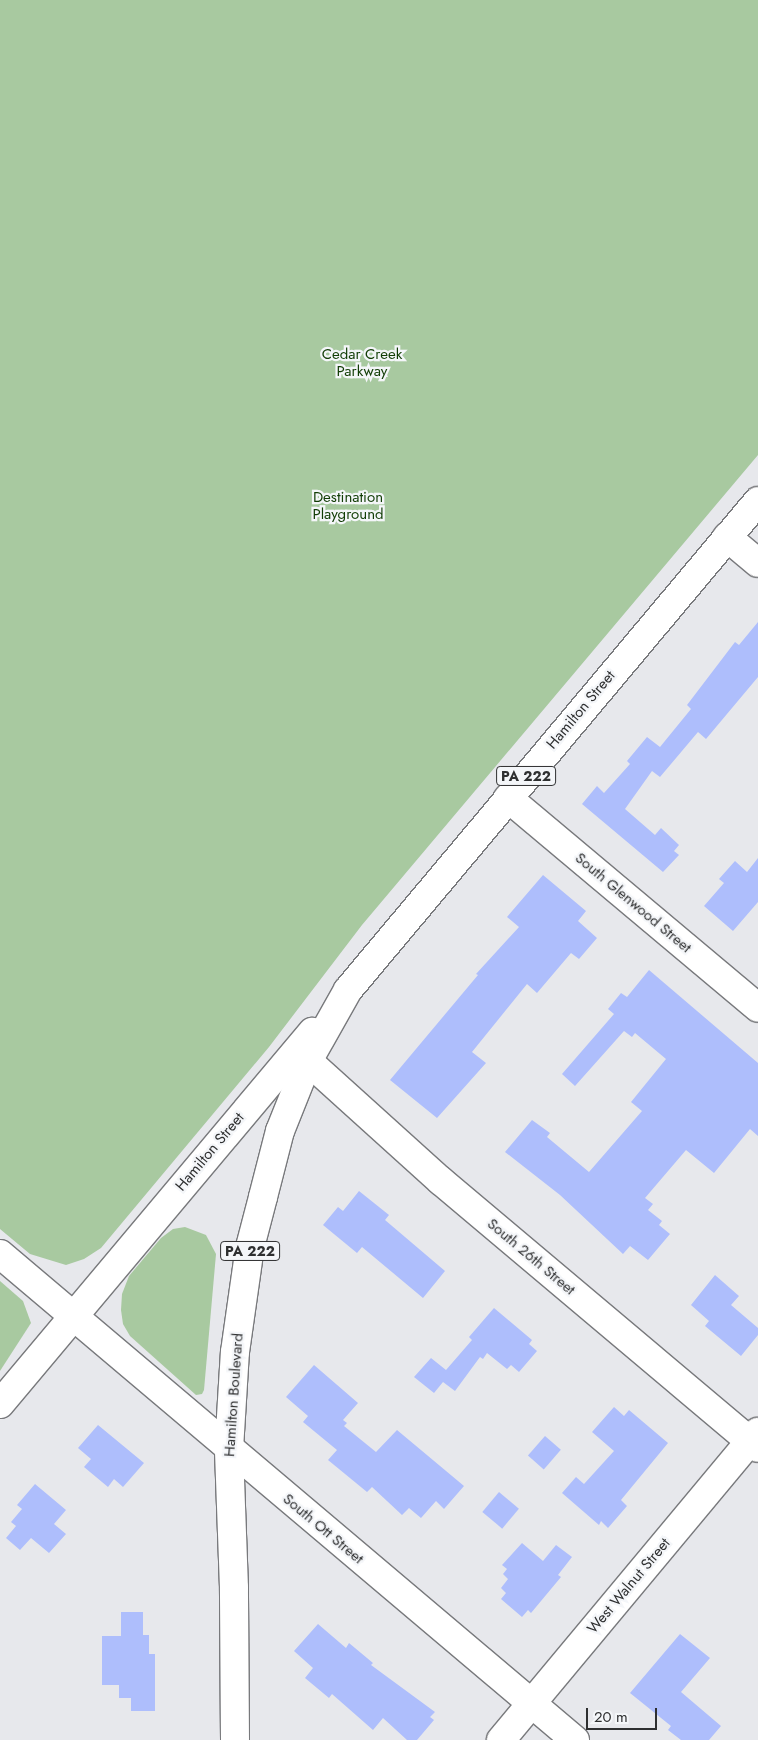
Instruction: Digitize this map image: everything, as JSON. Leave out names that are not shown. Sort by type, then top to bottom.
[{"type":"street","name":"Hamilton Street","points":[[0,1404],[72,1315],[348,990],[758,500]]},
{"type":"street","points":[[727,537],[758,563]]},
{"type":"street","name":"South Glenwood Street","points":[[508,798],[758,1008]]},
{"type":"street","name":"Hamilton Street","points":[[308,1061],[348,990]]},
{"type":"street","name":"South 26th Street","points":[[308,1061],[441,1181],[755,1440]]},
{"type":"street","name":"Hamilton Boulevard","points":[[235,1740],[229,1449],[235,1352],[250,1247],[280,1131],[308,1061]]},
{"type":"street","name":"South Ott Street","points":[[0,1254],[575,1740]]},
{"type":"street","name":"West Walnut Street","points":[[501,1740],[755,1440]]},
{"type":"green space","name":"Cedar Creek Parkway","points":[[0,0],[758,0],[758,455],[362,925],[269,1047],[101,1248],[84,1259],[66,1265],[30,1254],[0,1229]]},
{"type":"green space","points":[[185,1227],[206,1235],[216,1254],[204,1390],[202,1394],[196,1395],[130,1336],[123,1324],[121,1310],[122,1294],[129,1276],[161,1238],[173,1229]]},
{"type":"green space","points":[[0,1281],[23,1301],[31,1323],[0,1371]]},
{"type":"building","points":[[758,622],[758,677],[706,739],[698,732],[660,777],[652,771],[625,809],[655,835],[661,828],[679,845],[674,851],[679,855],[663,872],[582,804],[597,786],[604,793],[630,764],[627,761],[647,737],[660,747],[691,709],[687,705],[735,642],[739,645]]},
{"type":"building","points":[[758,858],[758,902],[733,931],[704,906],[724,883],[719,879],[735,861],[747,872]]},
{"type":"building","points":[[543,875],[586,911],[578,921],[597,938],[579,959],[571,953],[537,993],[527,984],[472,1052],[486,1063],[437,1118],[390,1080],[478,975],[476,974],[519,927],[507,917]]},
{"type":"building","points":[[649,970],[758,1063],[758,1136],[750,1129],[714,1173],[686,1150],[645,1198],[653,1204],[648,1210],[662,1221],[659,1225],[670,1234],[648,1260],[630,1246],[623,1254],[560,1195],[505,1152],[532,1120],[550,1133],[547,1137],[589,1172],[642,1111],[631,1102],[666,1059],[635,1033],[632,1037],[624,1031],[575,1086],[562,1074],[614,1014],[608,1009],[621,993],[627,997]]},
{"type":"building","points":[[359,1191],[389,1215],[385,1220],[445,1271],[423,1298],[362,1247],[357,1253],[323,1225],[338,1207],[343,1211]]},
{"type":"building","points":[[715,1275],[739,1296],[731,1305],[758,1328],[758,1335],[741,1356],[705,1326],[709,1321],[691,1305]]},
{"type":"building","points":[[494,1308],[532,1340],[529,1344],[537,1351],[519,1372],[511,1365],[507,1369],[487,1353],[483,1359],[480,1357],[455,1391],[443,1382],[434,1393],[414,1377],[431,1358],[446,1370],[472,1340],[469,1337]]},
{"type":"building","points":[[314,1365],[358,1403],[343,1420],[347,1423],[344,1426],[376,1452],[397,1430],[464,1486],[444,1509],[436,1501],[421,1518],[409,1508],[402,1515],[372,1487],[367,1492],[328,1460],[337,1450],[303,1422],[308,1416],[286,1397]]},
{"type":"building","points":[[614,1407],[624,1416],[629,1410],[668,1443],[621,1500],[627,1506],[608,1528],[601,1521],[599,1525],[562,1493],[576,1477],[584,1484],[614,1451],[592,1432]]},
{"type":"building","points":[[98,1425],[144,1463],[123,1487],[114,1479],[108,1487],[84,1467],[91,1459],[78,1448]]},
{"type":"building","points":[[545,1436],[561,1450],[544,1469],[528,1456]]},
{"type":"building","points":[[35,1484],[66,1510],[54,1524],[66,1534],[49,1553],[31,1538],[20,1550],[6,1538],[16,1526],[11,1522],[22,1509],[17,1505]]},
{"type":"building","points":[[499,1492],[519,1509],[502,1529],[482,1512]]},
{"type":"building","points":[[522,1543],[543,1561],[556,1545],[572,1557],[558,1575],[561,1577],[531,1613],[528,1610],[522,1617],[501,1599],[506,1593],[501,1588],[508,1579],[503,1574],[507,1569],[502,1565]]},
{"type":"building","points":[[121,1612],[143,1612],[143,1635],[149,1635],[149,1654],[155,1654],[155,1711],[131,1711],[131,1698],[119,1698],[119,1685],[102,1685],[102,1636],[121,1636]]},
{"type":"building","points":[[318,1624],[346,1648],[349,1643],[373,1663],[371,1665],[435,1712],[430,1717],[434,1720],[417,1740],[407,1740],[383,1718],[373,1730],[332,1694],[329,1698],[305,1678],[313,1668],[294,1651]]},
{"type":"building","points":[[680,1634],[710,1658],[681,1692],[721,1726],[709,1740],[681,1740],[668,1730],[671,1726],[630,1693]]},
{"type":"park label","name":"Destination Playground","points":[[348,506]]}]
